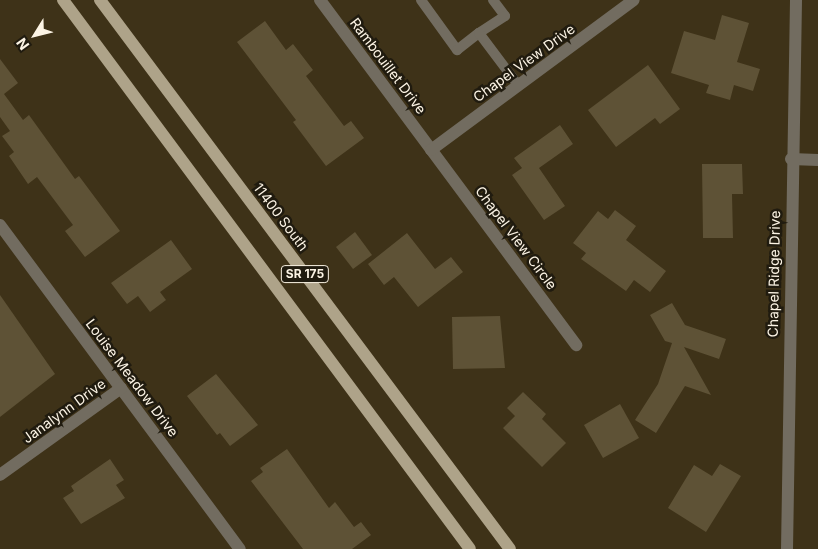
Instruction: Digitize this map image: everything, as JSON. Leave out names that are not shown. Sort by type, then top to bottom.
[{"type":"main road","name":"SR 175","points":[[63,0],[470,549]]},
{"type":"main road","name":"11400 South","points":[[100,0],[510,549]]},
{"type":"street","name":"Rambouillet Drive","points":[[320,0],[432,150]]},
{"type":"street","name":"Chapel View Drive","points":[[432,150],[634,0]]},
{"type":"street","name":"Chapel Ridge Drive","points":[[787,549],[796,0]]},
{"type":"street","name":"Chapel View Circle","points":[[432,150],[576,345]]},
{"type":"street","points":[[792,159],[818,160]]},
{"type":"street","name":"Louise Meadow Drive","points":[[0,225],[240,549]]},
{"type":"street","name":"Janalynn Drive","points":[[0,476],[121,388]]},
{"type":"lane","points":[[420,0],[457,50],[505,16],[494,0]]},
{"type":"lane","points":[[479,33],[518,85]]},
{"type":"building","points":[[722,15],[749,23],[737,62],[760,69],[753,91],[734,85],[730,100],[706,93],[709,85],[671,73],[684,31],[715,40]]},
{"type":"building","points":[[265,21],[286,50],[293,44],[313,70],[306,76],[344,126],[351,121],[364,138],[326,166],[293,122],[296,120],[237,42]]},
{"type":"building","points":[[0,59],[18,83],[4,94],[23,120],[29,115],[75,179],[79,176],[120,231],[85,257],[65,231],[73,225],[37,177],[28,184],[9,156],[14,152],[2,136],[10,131],[0,117]]},
{"type":"building","points":[[648,65],[680,109],[660,124],[655,118],[616,147],[588,110]]},
{"type":"building","points":[[560,125],[573,144],[539,168],[565,206],[544,220],[512,175],[522,168],[514,158]]},
{"type":"building","points":[[702,164],[742,164],[743,194],[732,194],[733,238],[703,238]]},
{"type":"building","points":[[615,210],[636,226],[626,240],[666,271],[650,292],[634,280],[626,291],[581,259],[586,253],[573,243],[598,211],[608,219]]},
{"type":"building","points":[[355,232],[372,255],[353,269],[336,247]]},
{"type":"building","points":[[407,233],[435,269],[451,257],[463,272],[418,307],[394,277],[384,285],[368,264]]},
{"type":"building","points":[[171,240],[192,269],[160,292],[166,300],[150,312],[138,296],[127,304],[111,283]]},
{"type":"building","points":[[0,295],[55,374],[0,417]]},
{"type":"building","points":[[672,303],[685,325],[726,339],[719,359],[684,347],[711,395],[685,386],[656,433],[635,420],[658,384],[672,343],[665,341],[650,315]]},
{"type":"building","points":[[500,316],[505,368],[453,369],[452,317]]},
{"type":"building","points":[[216,374],[258,425],[230,446],[220,433],[217,435],[187,396]]},
{"type":"building","points":[[523,392],[546,414],[542,419],[566,443],[542,467],[503,428],[515,416],[507,408]]},
{"type":"building","points":[[620,404],[639,438],[603,458],[584,425]]},
{"type":"building","points":[[287,449],[329,508],[335,502],[354,527],[361,522],[371,535],[352,549],[303,549],[251,481],[263,472],[260,468]]},
{"type":"building","points":[[110,459],[124,480],[116,485],[125,498],[81,524],[63,498],[74,491],[71,486]]},
{"type":"building","points":[[720,464],[741,476],[706,532],[668,508],[694,465],[712,476]]}]
